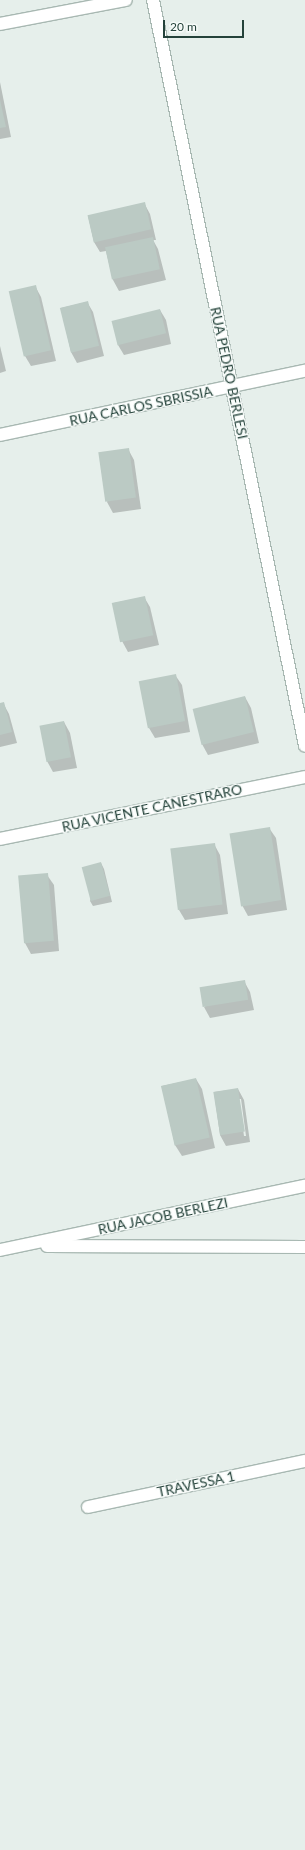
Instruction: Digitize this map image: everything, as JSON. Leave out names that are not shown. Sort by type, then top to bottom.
[{"type":"street","points":[[0,24],[126,0]]},
{"type":"street","name":"RUA PEDRO BERLESI","points":[[153,0],[305,746]]},
{"type":"street","name":"RUA CARLOS SBRISSIA","points":[[0,435],[305,371]]},
{"type":"street","name":"RUA VICENTE CANESTRARO","points":[[0,839],[305,777]]},
{"type":"street","name":"RUA JACOB BERLEZI","points":[[0,1250],[305,1186]]},
{"type":"street","name":"RUA JACOB BERLEZI","points":[[22,1246],[305,1247]]},
{"type":"street","name":"TRAVESSA 1","points":[[88,1507],[305,1461]]},
{"type":"building","points":[[0,100],[6,127],[0,128]]},
{"type":"building","points":[[145,202],[151,229],[94,243],[88,215]]},
{"type":"building","points":[[153,237],[160,269],[112,279],[105,247]]},
{"type":"building","points":[[36,285],[51,350],[24,357],[9,291]]},
{"type":"building","points":[[88,301],[99,346],[71,353],[60,308]]},
{"type":"building","points":[[160,309],[166,333],[118,345],[111,321]]},
{"type":"building","points":[[129,448],[136,498],[105,502],[98,452]]},
{"type":"building","points":[[145,596],[153,635],[120,642],[112,603]]},
{"type":"building","points":[[176,674],[185,721],[148,728],[139,681]]},
{"type":"building","points":[[245,696],[254,732],[202,745],[193,709]]},
{"type":"building","points":[[4,702],[12,732],[0,735],[0,703]]},
{"type":"building","points":[[64,721],[71,757],[47,762],[39,726]]},
{"type":"building","points":[[270,827],[282,900],[241,907],[230,833]]},
{"type":"building","points":[[215,843],[223,905],[178,910],[170,848]]},
{"type":"building","points":[[101,862],[110,896],[91,901],[82,867]]},
{"type":"building","points":[[48,873],[54,941],[24,943],[18,876]]},
{"type":"building","points":[[245,980],[248,1000],[203,1007],[200,987]]},
{"type":"building","points":[[196,1078],[210,1137],[175,1146],[161,1086]]},
{"type":"building","points":[[238,1088],[245,1131],[220,1135],[213,1092]]}]
